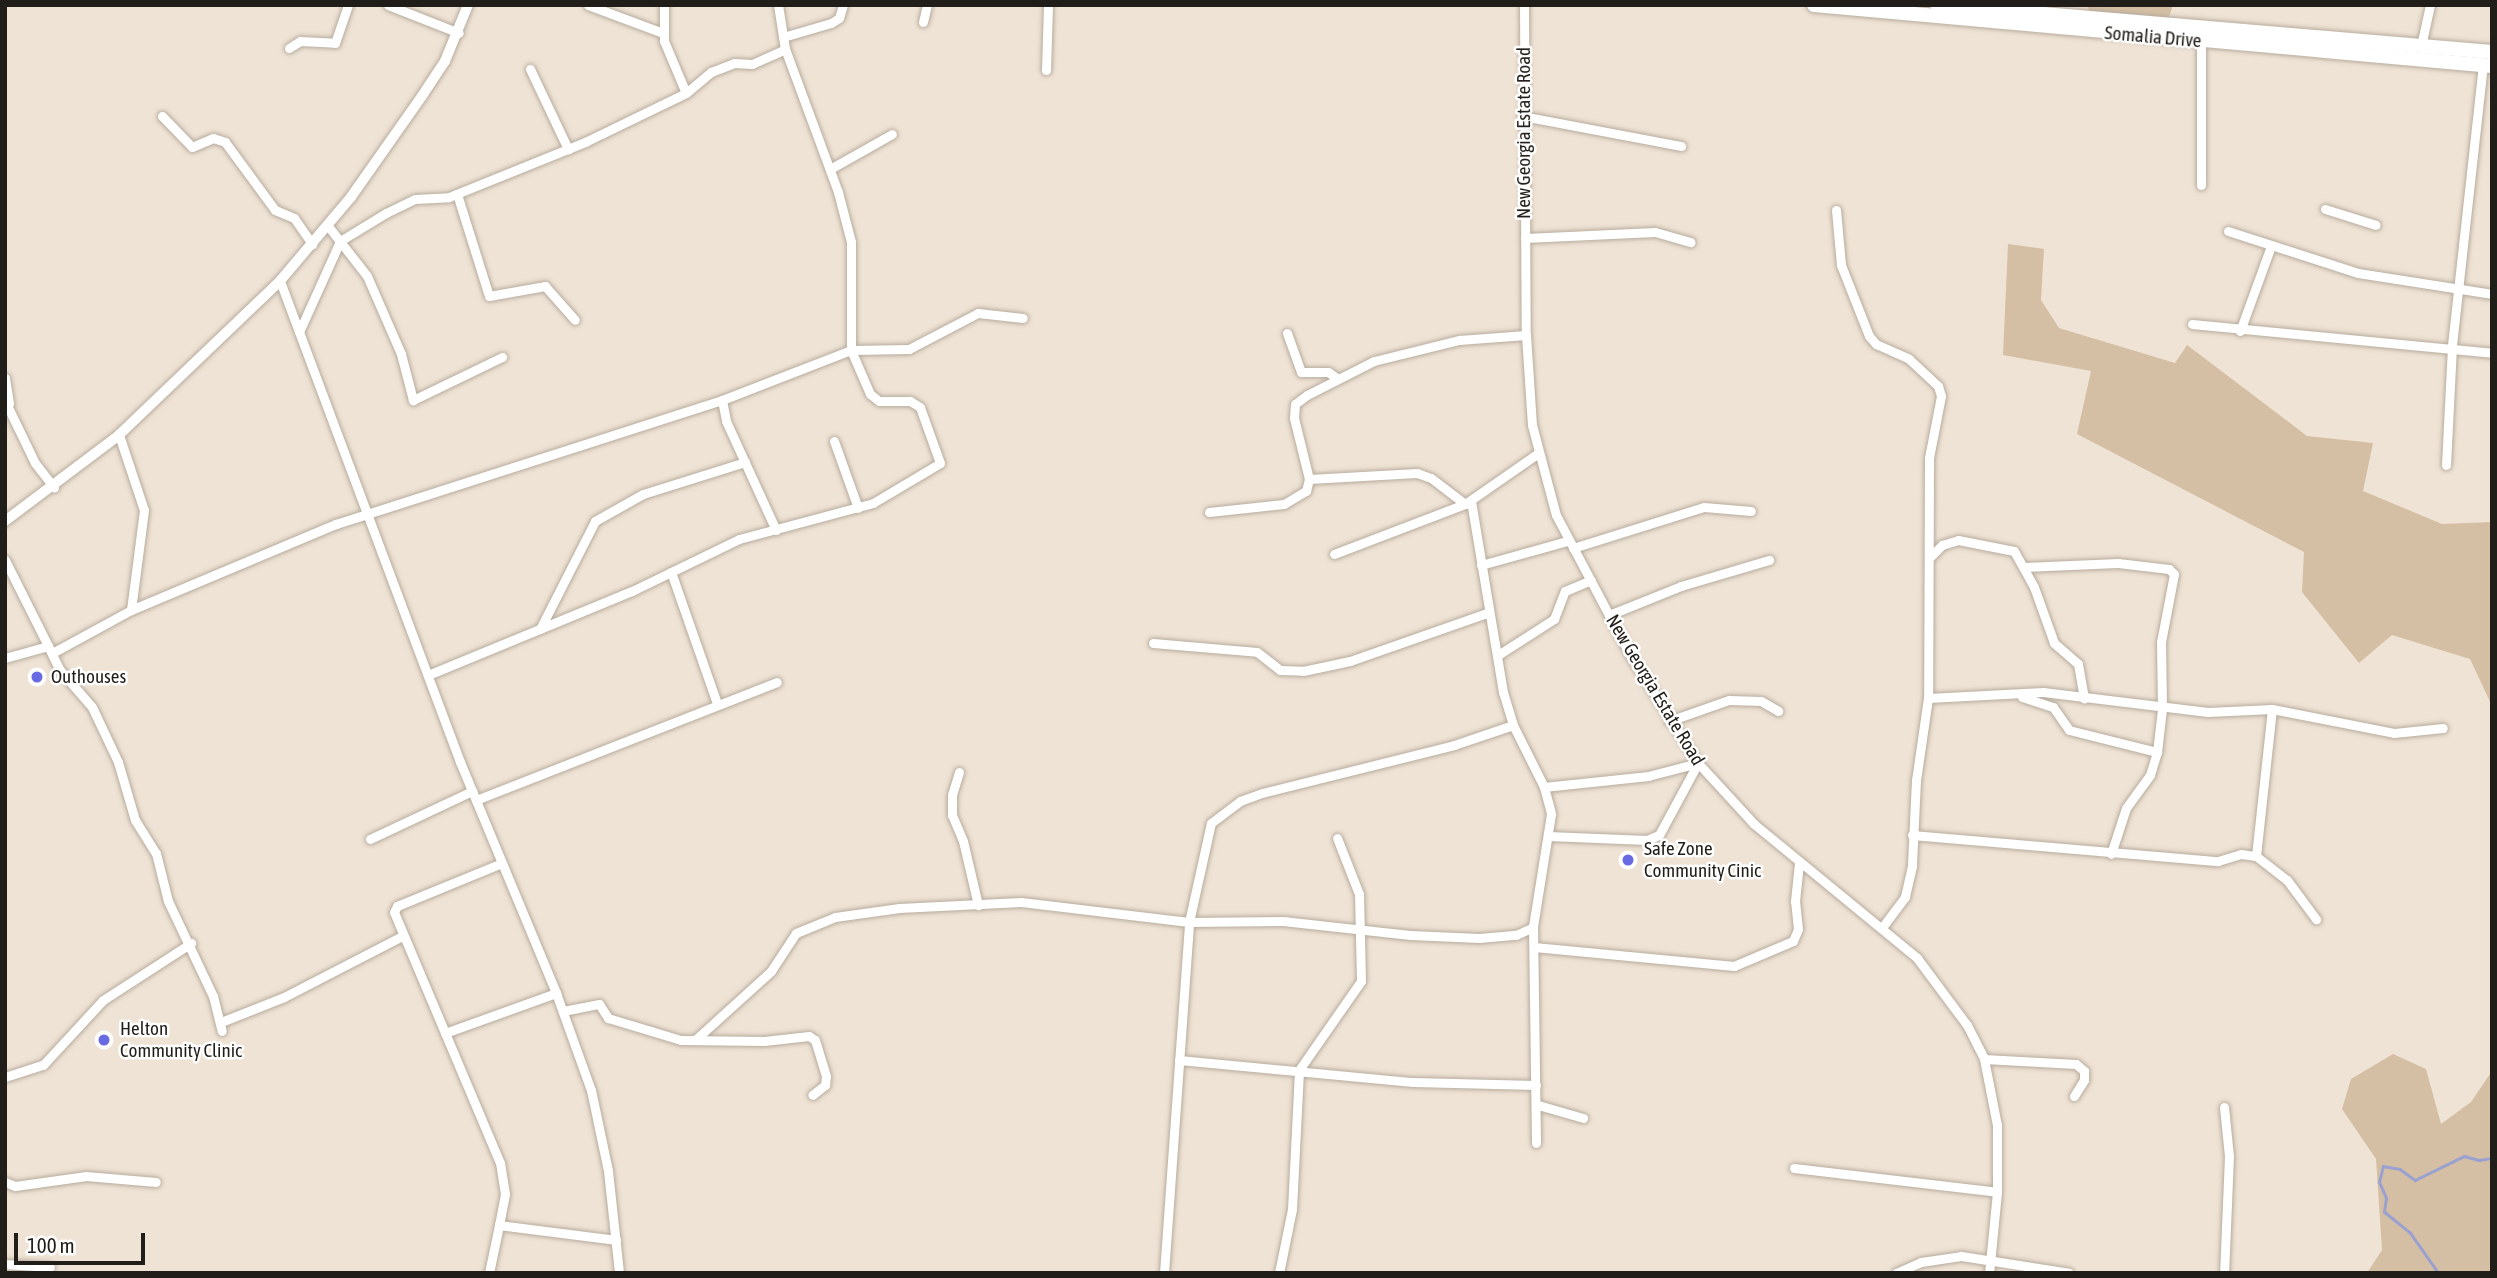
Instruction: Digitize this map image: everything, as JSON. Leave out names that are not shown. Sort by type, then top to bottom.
[{"type":"main road","name":"Somalia Drive","points":[[1814,5],[2487,66]]},
{"type":"main road","name":"Somalia Drive","points":[[1937,5],[2492,52]]},
{"type":"street","points":[[289,48],[300,41],[335,43],[348,5]]},
{"type":"street","points":[[388,5],[459,33]]},
{"type":"street","points":[[5,521],[119,435],[280,281],[328,226],[422,96],[459,33],[468,5]]},
{"type":"street","points":[[588,5],[663,33]]},
{"type":"street","points":[[664,5],[663,33],[686,93]]},
{"type":"street","points":[[428,674],[540,629],[739,539],[858,508],[895,493],[941,459],[920,407],[910,401],[879,401],[870,394],[851,351],[851,242],[830,169],[785,49],[778,5]]},
{"type":"street","points":[[783,37],[831,23],[839,18],[843,5]]},
{"type":"street","points":[[923,22],[927,5]]},
{"type":"street","points":[[1046,70],[1048,5]]},
{"type":"street","name":"New Georgia Estate Road","points":[[1524,5],[1522,116],[1526,335],[1537,454],[1570,544],[1669,721],[1723,793],[1799,862],[1882,927],[1946,992],[1984,1059],[1997,1125],[1997,1192],[1989,1273]]},
{"type":"street","points":[[2421,46],[2430,5]]},
{"type":"street","points":[[2201,41],[2201,185]]},
{"type":"street","points":[[299,332],[340,241],[415,199],[457,194],[568,149],[686,93],[711,72],[733,63],[752,64],[785,49]]},
{"type":"street","points":[[2446,465],[2452,345],[2461,291],[2487,66]]},
{"type":"street","points":[[530,69],[568,149]]},
{"type":"street","points":[[162,116],[192,147],[214,138],[225,142],[275,210],[294,218],[312,244]]},
{"type":"street","points":[[1522,116],[1681,146]]},
{"type":"street","points":[[830,169],[892,134]]},
{"type":"street","points":[[457,194],[489,296],[545,286],[575,320]]},
{"type":"street","points":[[2325,209],[2376,225]]},
{"type":"street","points":[[1836,210],[1840,265],[1869,336],[1876,344],[1909,359],[1938,386],[1941,396],[1929,458],[1931,556],[1928,698],[1905,897],[1882,927]]},
{"type":"street","points":[[328,226],[367,276],[401,354],[414,400],[502,357]]},
{"type":"street","points":[[2228,231],[2358,273],[2492,294]]},
{"type":"street","points":[[1525,238],[1655,232],[1691,242]]},
{"type":"street","points":[[2240,331],[2272,246]]},
{"type":"street","points":[[280,281],[474,796],[563,1011],[599,1123],[619,1273]]},
{"type":"street","points":[[5,658],[51,649],[131,610],[368,514],[722,400],[851,351],[909,349],[978,313],[1023,318]]},
{"type":"street","points":[[2192,324],[2240,331],[2452,345],[2468,352],[2492,353]]},
{"type":"street","points":[[1287,334],[1301,372],[1328,372],[1337,378]]},
{"type":"street","points":[[1209,512],[1284,504],[1306,491],[1309,479],[1296,438],[1295,404],[1337,378],[1374,361],[1423,348],[1526,335]]},
{"type":"street","points":[[5,379],[7,403],[34,463],[54,486]]},
{"type":"street","points":[[722,400],[726,421],[776,530]]},
{"type":"street","points":[[119,435],[144,510],[131,610]]},
{"type":"street","points":[[834,441],[858,508]]},
{"type":"street","points":[[1334,554],[1468,503],[1537,454]]},
{"type":"street","points":[[540,629],[595,521],[643,494],[745,462]]},
{"type":"street","points":[[1309,479],[1417,473],[1439,482],[1468,503],[1481,565],[1487,612],[1513,725],[1544,787],[1551,814],[1533,928],[1538,1105],[1536,1143]]},
{"type":"street","points":[[1481,565],[1704,507],[1751,511]]},
{"type":"street","points":[[1931,556],[1950,541],[1970,541],[2014,551],[2024,567],[2054,643],[2078,664],[2084,698]]},
{"type":"street","points":[[5,560],[60,669],[100,722],[135,820],[156,853],[168,901],[191,943],[222,1027],[402,936]]},
{"type":"street","points":[[1609,615],[1681,586],[1769,560]]},
{"type":"street","points":[[2024,567],[2118,563],[2173,571],[2161,642],[2162,709],[2157,752],[2150,775],[2126,808],[2112,853]]},
{"type":"street","points":[[671,572],[717,704]]},
{"type":"street","points":[[1498,655],[1554,619],[1566,592],[1591,580]]},
{"type":"street","points":[[1153,643],[1257,652],[1280,670],[1303,671],[1363,656],[1487,612]]},
{"type":"street","points":[[370,839],[474,796],[777,682]]},
{"type":"street","points":[[1928,698],[2014,694],[2084,698],[2162,709],[2272,709],[2394,733],[2443,729]]},
{"type":"street","points":[[2014,694],[2053,707],[2069,730],[2157,752]]},
{"type":"street","points":[[1669,721],[1729,700],[1761,701],[1778,710]]},
{"type":"street","points":[[2256,856],[2272,709]]},
{"type":"street","points":[[1164,1273],[1189,922],[1211,823],[1240,801],[1513,725]]},
{"type":"street","points":[[1544,787],[1648,776],[1698,763]]},
{"type":"street","points":[[1548,836],[1647,840],[1658,835],[1698,763]]},
{"type":"street","points":[[959,772],[952,794],[952,815],[963,841],[978,905]]},
{"type":"street","points":[[1912,835],[2218,860],[2241,854],[2256,856],[2287,880],[2316,919]]},
{"type":"street","points":[[1279,1273],[1292,1209],[1299,1070],[1328,1025],[1356,994],[1363,930],[1359,894],[1338,838]]},
{"type":"street","points":[[1534,947],[1734,966],[1793,941],[1798,929],[1795,901],[1799,862]]},
{"type":"street","points":[[489,1273],[505,1180],[394,918],[397,906],[502,863]]},
{"type":"street","points":[[695,1040],[741,1002],[771,971],[796,933],[814,922],[934,904],[1080,906],[1189,922],[1283,921],[1479,938],[1516,935],[1533,928]]},
{"type":"street","points":[[5,1077],[43,1065],[103,1000],[191,943]]},
{"type":"street","points":[[445,1033],[556,993]]},
{"type":"street","points":[[563,1011],[599,1004],[608,1018],[630,1027],[695,1040],[764,1041],[809,1036],[815,1040],[826,1076],[825,1085],[812,1095]]},
{"type":"street","points":[[1984,1059],[2076,1064],[2084,1071],[2084,1080],[2074,1096]]},
{"type":"street","points":[[1180,1060],[1413,1082],[1536,1086]]},
{"type":"street","points":[[1538,1105],[1583,1118]]},
{"type":"street","points":[[2224,1107],[2229,1156],[2224,1273]]},
{"type":"street","points":[[1794,1168],[1997,1192]]},
{"type":"street","points":[[5,1182],[15,1186],[86,1176],[156,1182]]},
{"type":"street","points":[[499,1225],[616,1240]]},
{"type":"street","points":[[1896,1273],[1938,1258],[1991,1259],[2069,1273]]},
{"type":"street","points":[[5,1264],[50,1267]]},
{"type":"shaded area","points":[[2087,5],[2173,5],[2166,26],[2092,19]]},
{"type":"shaded area","points":[[2008,244],[2044,249],[2041,300],[2059,328],[2175,363],[2187,345],[2307,436],[2373,443],[2363,491],[2442,524],[2492,522],[2492,706],[2470,659],[2392,635],[2359,663],[2302,592],[2304,552],[2077,434],[2091,371],[2003,355]]},
{"type":"shaded area","points":[[2393,1054],[2426,1069],[2441,1124],[2471,1102],[2492,1071],[2492,1273],[2367,1273],[2382,1250],[2376,1159],[2342,1109],[2351,1079]]},
{"type":"waterway","points":[[2438,1273],[2410,1233],[2384,1212],[2386,1198],[2379,1182],[2383,1166],[2400,1169],[2415,1180],[2464,1156],[2479,1160],[2492,1158]]},
{"type":"place","name":"Outhouses","points":[[37,677]]},
{"type":"place","name":"Safe Zone Community Cinic","points":[[1628,860]]},
{"type":"place","name":"Helton Community Clinic","points":[[104,1040]]}]
